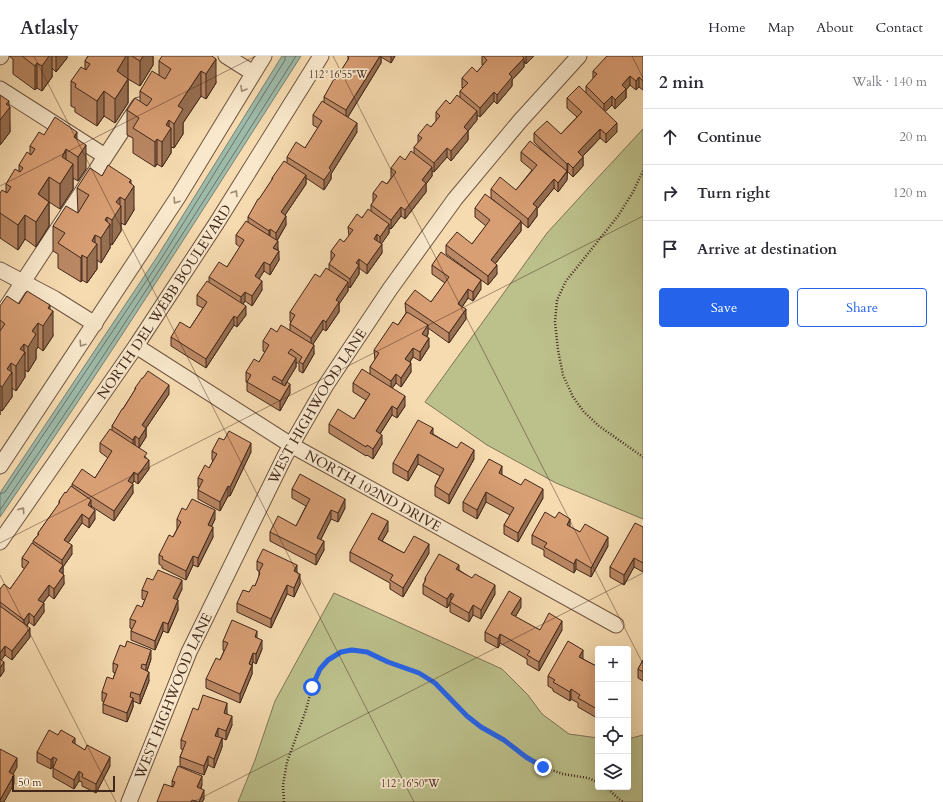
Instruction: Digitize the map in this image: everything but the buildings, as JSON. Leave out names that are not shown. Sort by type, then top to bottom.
[{"type":"street","points":[[226,56],[253,73]]},
{"type":"street","points":[[0,466],[178,197],[264,56]]},
{"type":"street","name":"NORTH DEL WEBB BOULEVARD","points":[[0,542],[136,346],[220,217],[321,56]]},
{"type":"street","name":"WEST HIGHWOOD LANE","points":[[129,802],[189,652],[291,446],[326,385],[369,319],[468,181],[579,56]]},
{"type":"street","points":[[0,89],[105,156]]},
{"type":"street","points":[[0,317],[146,94]]},
{"type":"street","points":[[0,270],[24,281],[95,324]]},
{"type":"street","name":"NORTH 102ND DRIVE","points":[[136,346],[291,446],[616,625]]},
{"type":"path","points":[[643,171],[633,192],[618,216],[566,281],[557,300],[555,322],[558,350],[563,375],[573,397],[584,412],[599,426],[643,457]]},
{"type":"path","points":[[284,802],[283,786],[287,762],[306,710],[312,687],[320,669],[328,660],[341,652],[352,650],[367,652],[388,662],[419,673],[435,683],[467,716],[481,727],[504,740],[526,757],[543,767],[563,774],[588,778],[595,781]]},
{"type":"path","points":[[609,790],[624,802]]},
{"type":"green space","points":[[643,129],[643,519],[556,483],[487,445],[425,402],[547,233]]},
{"type":"green space","points":[[334,593],[502,669],[528,695],[542,714],[569,734],[595,738],[595,790],[631,790],[631,738],[643,735],[643,802],[238,802],[255,760],[275,701]]},
{"type":"water","points":[[282,56],[301,56],[115,346],[0,517],[0,493],[157,257]]},
{"type":"route","points":[[312,687],[320,669],[328,660],[341,652],[352,650],[367,652],[388,662],[419,673],[435,683],[450,700],[481,727],[504,740],[526,757],[543,767]]}]
